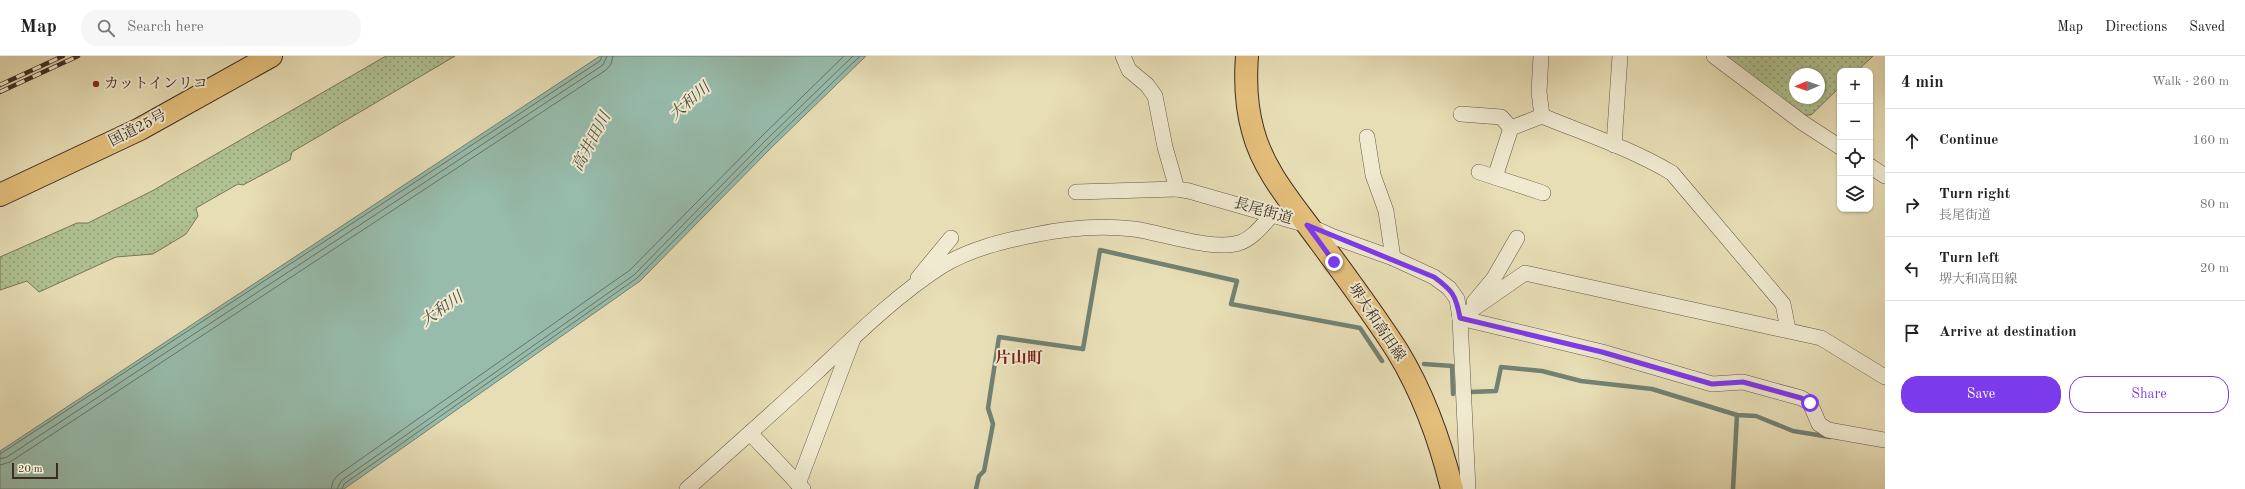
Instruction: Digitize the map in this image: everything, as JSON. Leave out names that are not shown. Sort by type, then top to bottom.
[{"type":"main road","name":"国道25号","points":[[0,195],[140,129],[271,56]]},
{"type":"main road","name":"堺大和高田線","points":[[1247,56],[1246,100],[1253,132],[1265,163],[1283,192],[1371,312],[1417,387],[1443,451],[1452,489]]},
{"type":"street","points":[[1123,56],[1129,70],[1147,85],[1155,96],[1165,147],[1177,190]]},
{"type":"street","points":[[1541,56],[1539,92],[1542,116]]},
{"type":"street","points":[[1614,145],[1620,56]]},
{"type":"street","points":[[1714,56],[1803,123],[1837,145]]},
{"type":"street","points":[[1461,114],[1501,117],[1511,128]]},
{"type":"street","points":[[1511,128],[1542,116],[1614,145],[1658,165],[1672,174],[1783,304],[1788,329]]},
{"type":"street","points":[[1496,177],[1511,128]]},
{"type":"street","points":[[1367,137],[1373,175],[1386,211],[1393,258]]},
{"type":"street","points":[[1873,168],[1885,176]]},
{"type":"street","points":[[1479,172],[1543,193]]},
{"type":"street","name":"長尾街道","points":[[1076,192],[1189,191],[1307,225],[1341,240],[1393,258],[1434,277],[1449,288],[1457,299],[1460,318],[1468,489]]},
{"type":"street","points":[[686,489],[750,434],[854,337],[902,297],[942,266],[978,249],[1034,235],[1082,228],[1108,227],[1221,245],[1240,243],[1255,234],[1273,214]]},
{"type":"street","points":[[902,297],[951,238]]},
{"type":"street","points":[[1460,318],[1494,278],[1517,238]]},
{"type":"street","points":[[1460,318],[1525,273],[1788,329],[1821,338],[1885,377]]},
{"type":"street","points":[[1460,318],[1602,352],[1712,384],[1743,382],[1801,398],[1810,403],[1819,424],[1828,430],[1885,440]]},
{"type":"street","points":[[750,434],[800,487],[854,337]]},
{"type":"shaded area","points":[[386,56],[455,56],[292,152],[290,160],[243,185],[238,184],[196,208],[198,216],[186,234],[153,254],[116,257],[39,292],[27,281],[0,290],[0,257],[77,223],[88,223],[152,191]]},
{"type":"shaded area","points":[[1724,56],[1873,56],[1860,68],[1837,68],[1837,90],[1825,101],[1825,68],[1789,68],[1789,104]]},
{"type":"shaded area","points":[[1789,104],[1822,104],[1811,115],[1804,115]]},
{"type":"water","points":[[600,56],[866,56],[772,147],[640,281],[344,489],[0,489],[0,451]]},
{"type":"waterway","points":[[976,489],[979,476],[984,471],[993,424],[988,408],[999,337],[1083,349],[1100,250],[1237,281],[1231,304],[1360,328],[1382,361]]},
{"type":"waterway","points":[[1424,364],[1452,366],[1453,394]]},
{"type":"waterway","points":[[1470,392],[1496,391],[1501,367],[1542,371],[1581,381],[1652,389],[1737,415],[1756,416],[1793,431],[1830,437]]},
{"type":"waterway","points":[[1733,489],[1737,415]]},
{"type":"railway","points":[[0,85],[63,56]]},
{"type":"railway","points":[[0,92],[78,56]]},
{"type":"place","name":"カットインリコ","points":[[96,84]]},
{"type":"district","name":"片山町","points":[[1019,359]]},
{"type":"route","points":[[1334,262],[1307,225],[1360,248],[1393,258],[1434,277],[1449,288],[1457,299],[1460,318],[1602,352],[1712,384],[1743,382],[1801,398],[1810,403]]},
{"type":"water label","name":"大和川","points":[[690,102]]},
{"type":"water label","name":"高井田川","points":[[592,142]]},
{"type":"water label","name":"大和川","points":[[442,310]]}]
